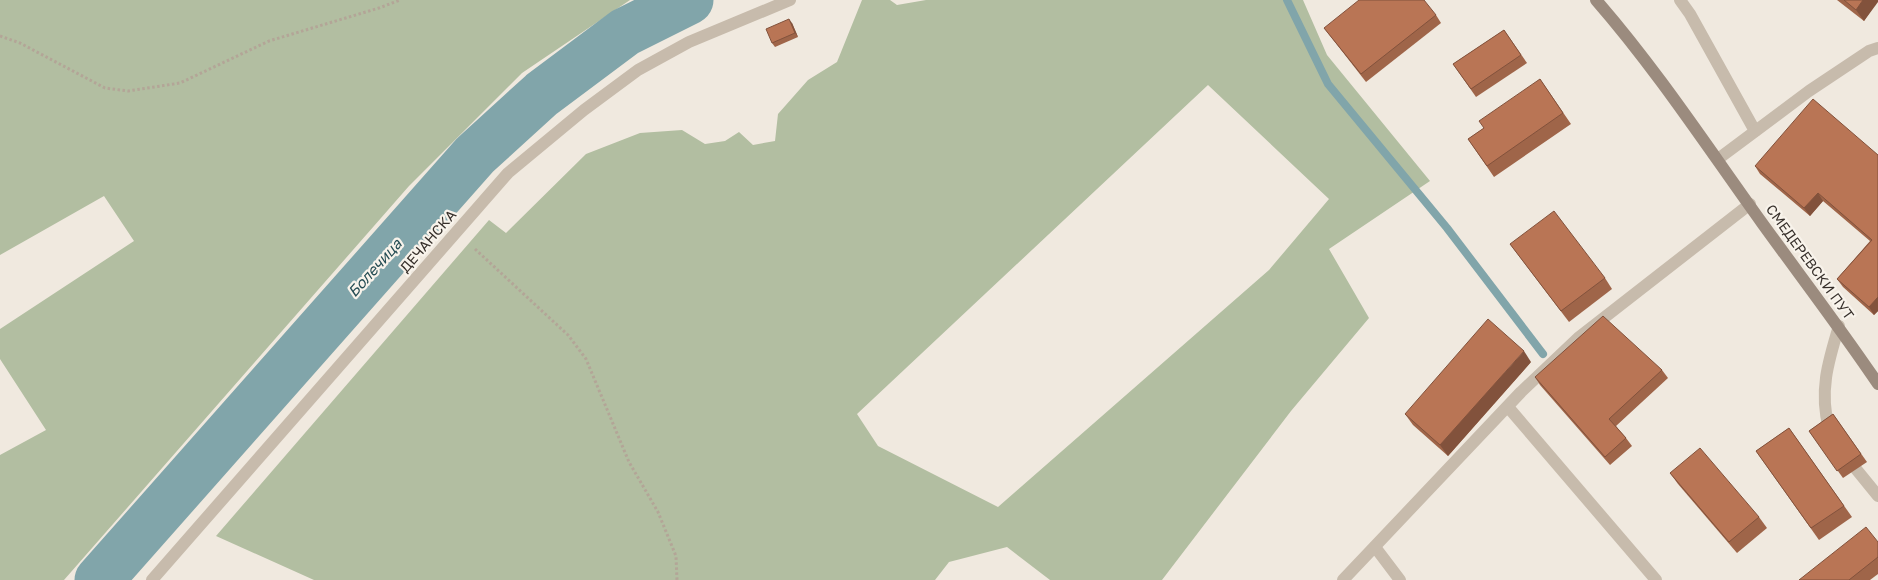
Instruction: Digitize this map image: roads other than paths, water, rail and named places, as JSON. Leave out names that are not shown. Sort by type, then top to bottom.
[{"type":"main road","name":"СМЕДЕРЕВСКИ ПУТ","points":[[1596,0],[1718,159],[1878,384]]},
{"type":"street","name":"ДЕЧАНСКА","points":[[152,580],[508,173],[584,110],[638,70],[690,42],[790,0]]},
{"type":"street","points":[[1680,0],[1690,14],[1755,131]]},
{"type":"street","points":[[1718,159],[1809,91],[1874,49],[1878,40]]},
{"type":"street","points":[[1343,580],[1508,407],[1578,338],[1750,204]]},
{"type":"street","points":[[1829,430],[1823,400],[1824,383],[1838,326]]},
{"type":"street","points":[[1508,407],[1656,580]]},
{"type":"street","points":[[1856,469],[1878,496]]},
{"type":"street","points":[[1375,547],[1400,580]]},
{"type":"waterway","name":"Болечица","points":[[99,580],[475,155],[542,94],[625,32],[689,0]]},
{"type":"waterway","points":[[1287,0],[1328,84],[1447,228],[1543,354]]}]
